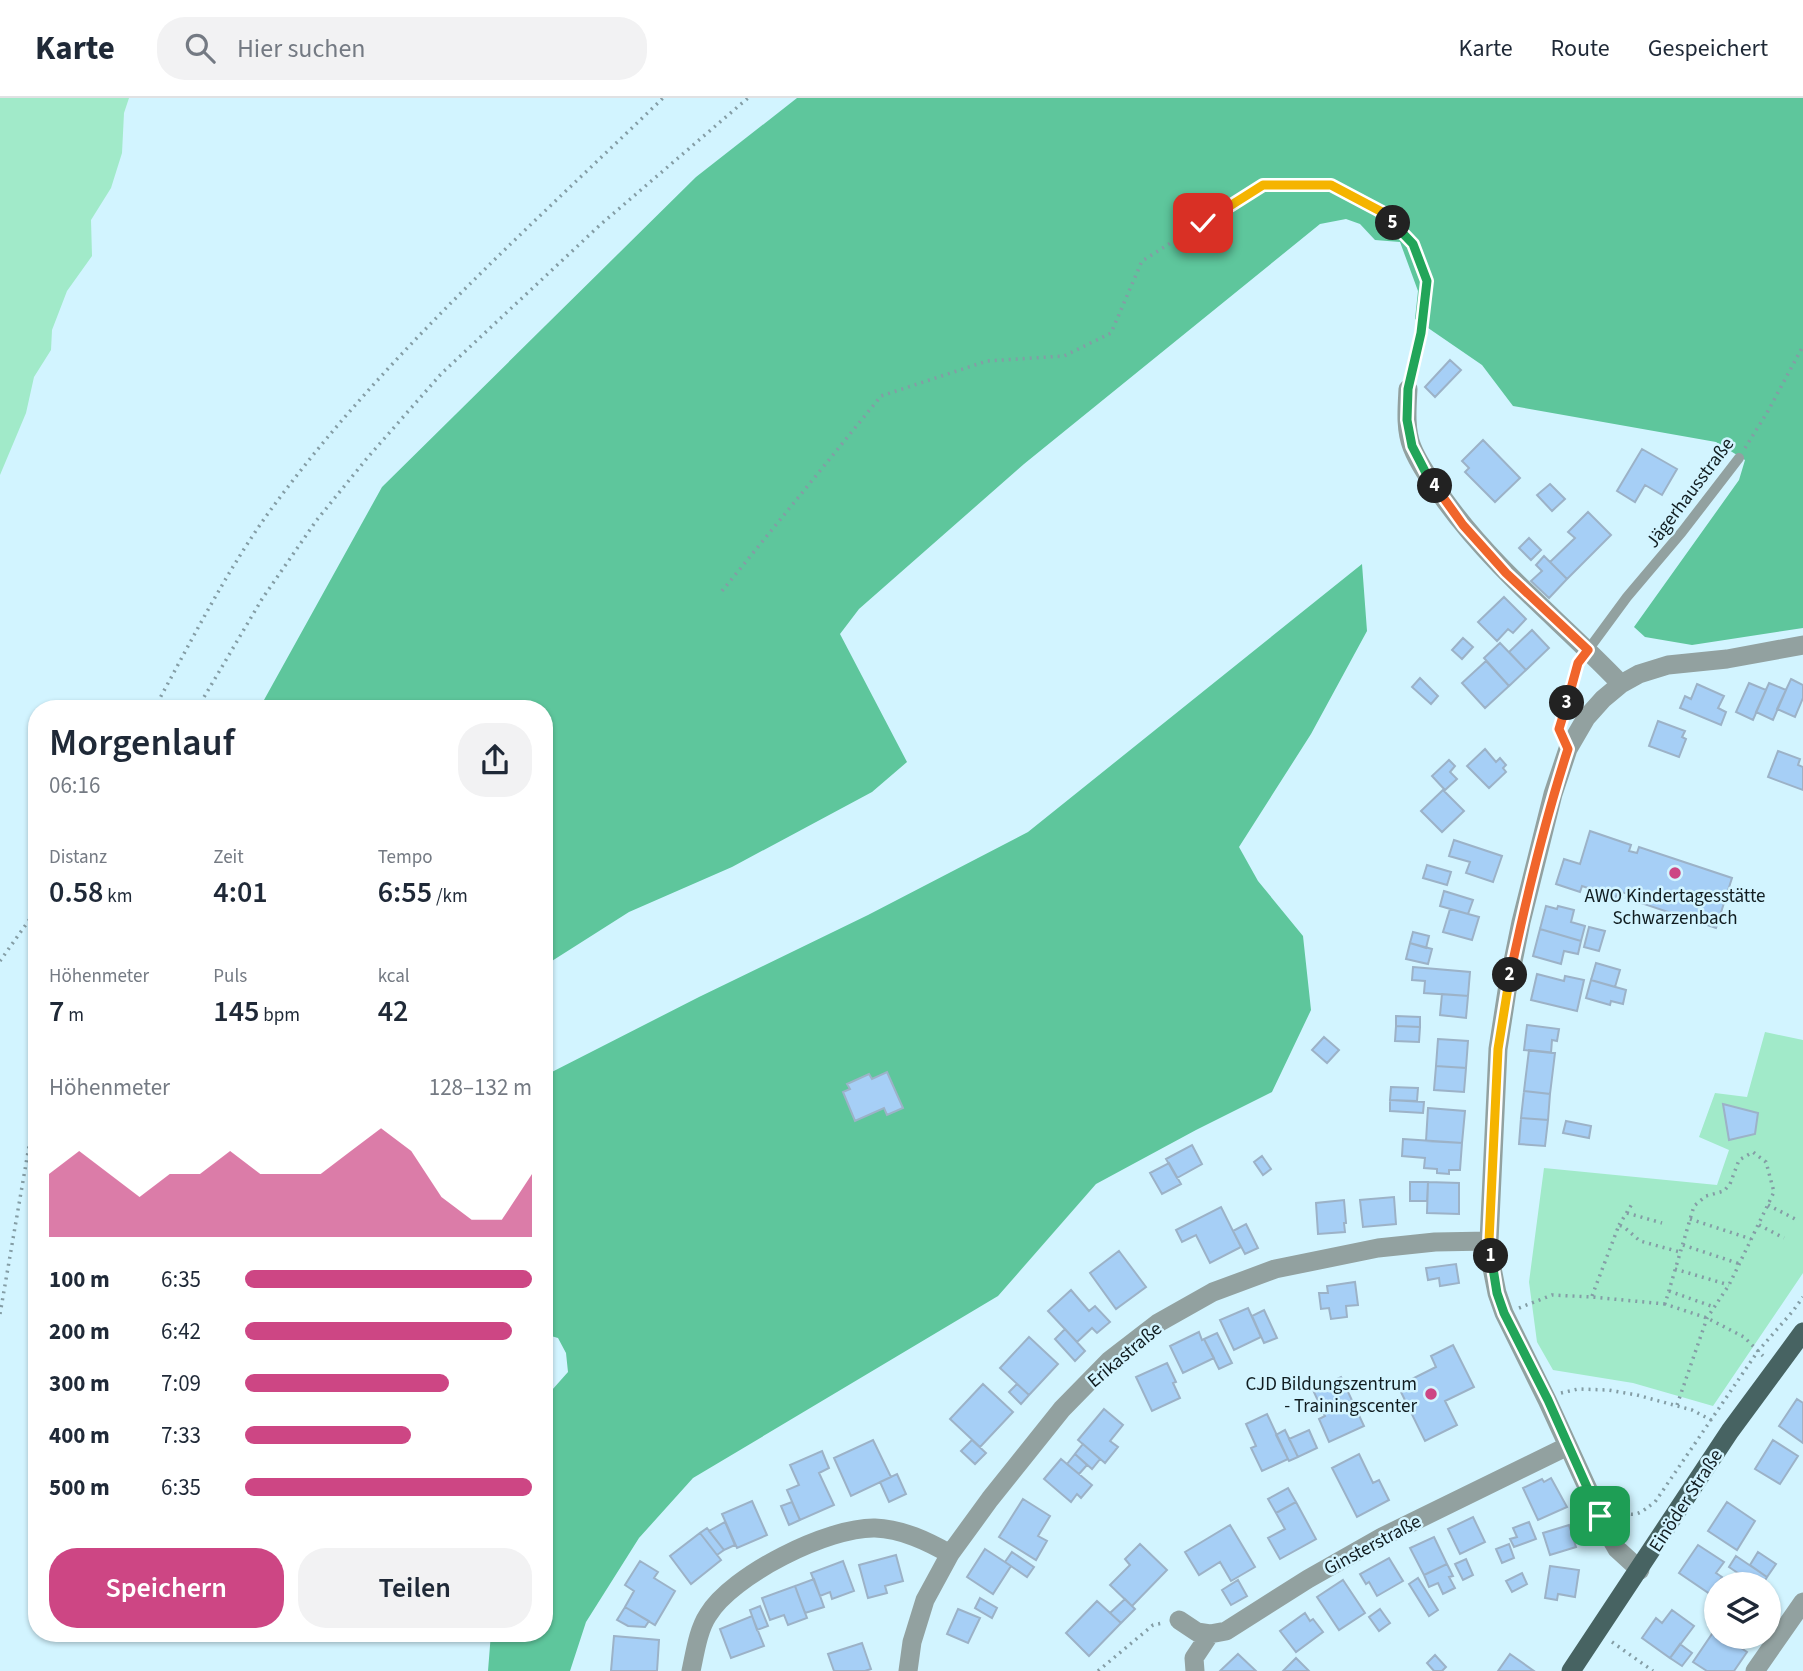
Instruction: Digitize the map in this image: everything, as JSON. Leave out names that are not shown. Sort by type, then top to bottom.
[{"type":"main road","name":"Einöder Straße","points":[[1571,1671],[1730,1431],[1803,1332]]},
{"type":"street","points":[[1408,389],[1407,420],[1412,446],[1427,475],[1463,525],[1506,573],[1621,684]]},
{"type":"street","points":[[1640,1570],[1617,1549],[1504,1313],[1497,1293],[1489,1241],[1498,1049],[1507,991],[1550,806],[1568,749],[1586,718],[1621,684],[1639,674],[1668,664],[1727,659],[1803,645]]},
{"type":"street","name":"Erikastraße","points":[[908,1671],[912,1642],[925,1600],[950,1554],[989,1500],[1062,1409],[1111,1360],[1158,1323],[1213,1293],[1275,1269],[1378,1248],[1435,1242],[1489,1241]]},
{"type":"street","name":"Ginsterstraße","points":[[1210,1634],[1226,1631],[1308,1579],[1382,1537],[1569,1446]]},
{"type":"street","points":[[691,1671],[707,1616],[724,1594],[756,1571],[806,1545],[842,1532],[874,1528],[904,1533],[950,1554]]},
{"type":"street","points":[[1755,1671],[1803,1602]]},
{"type":"street","points":[[1180,1620],[1197,1632],[1210,1634],[1194,1658],[1195,1671]]},
{"type":"lane","name":"Jägerhausstraße","points":[[1588,650],[1738,458]]},
{"type":"path","points":[[159,700],[239,557],[275,504],[333,431],[412,342],[663,98]]},
{"type":"path","points":[[202,700],[262,599],[316,522],[368,457],[441,374],[600,225],[748,98]]},
{"type":"path","points":[[722,591],[880,396],[987,361],[1064,356],[1111,333],[1143,261],[1263,185],[1331,185],[1382,212],[1413,244],[1427,281],[1421,333],[1408,389]]},
{"type":"path","name":"Jägerhausstraße","points":[[1738,458],[1768,411],[1803,346]]},
{"type":"path","points":[[1568,749],[1559,729],[1578,663],[1588,650]]},
{"type":"path","points":[[0,961],[28,922]]},
{"type":"path","points":[[0,1314],[28,1152]]},
{"type":"path","points":[[1665,1304],[1694,1206],[1706,1196],[1724,1191],[1730,1184],[1739,1160],[1753,1152],[1766,1162],[1774,1192],[1729,1285],[1707,1318],[1677,1405]]},
{"type":"path","points":[[1591,1297],[1619,1225],[1632,1204]]},
{"type":"path","points":[[1769,1205],[1799,1222]]},
{"type":"path","points":[[1627,1213],[1662,1223]]},
{"type":"path","points":[[1690,1219],[1752,1239]]},
{"type":"path","points":[[1619,1225],[1640,1241],[1680,1252]]},
{"type":"path","points":[[1759,1225],[1784,1238]]},
{"type":"path","points":[[1683,1245],[1740,1264]]},
{"type":"path","points":[[1675,1269],[1729,1285]]},
{"type":"path","points":[[1669,1291],[1714,1307]]},
{"type":"path","points":[[1504,1313],[1552,1295],[1665,1304],[1707,1318],[1744,1337],[1776,1370]]},
{"type":"path","points":[[1600,1516],[1614,1506],[1630,1515],[1640,1513],[1655,1502],[1758,1352],[1803,1297]]},
{"type":"path","points":[[1546,1396],[1578,1389],[1608,1390],[1692,1410],[1730,1431]]},
{"type":"path","points":[[1098,1671],[1153,1625],[1180,1620]]},
{"type":"path","points":[[1598,1631],[1653,1671]]},
{"type":"green space","points":[[0,98],[129,98],[124,113],[122,153],[111,188],[91,220],[92,256],[67,291],[52,330],[51,350],[34,377],[26,413],[0,475]]},
{"type":"green space","points":[[797,98],[1803,98],[1803,628],[1692,645],[1645,637],[1634,627],[1739,480],[1745,460],[1716,442],[1513,406],[1482,365],[1415,319],[1418,291],[1400,242],[1375,240],[1360,224],[1346,219],[1320,224],[1024,464],[859,609],[840,634],[907,762],[872,792],[732,867],[629,912],[553,960],[553,700],[264,700],[382,487],[696,177]]},
{"type":"green space","points":[[1362,564],[1367,631],[1311,734],[1239,847],[1258,881],[1303,936],[1311,1010],[1272,1092],[1096,1184],[998,1296],[693,1478],[639,1538],[586,1622],[570,1671],[488,1671],[490,1642],[553,1642],[553,1389],[568,1372],[566,1353],[558,1338],[553,1337],[553,1071],[868,915],[1028,832]]},
{"type":"green space","points":[[1765,1032],[1803,1040],[1803,1273],[1713,1406],[1633,1383],[1553,1370],[1537,1342],[1529,1282],[1544,1168],[1717,1185],[1729,1150],[1699,1137],[1715,1093],[1747,1097]]},
{"type":"building","points":[[1450,360],[1461,370],[1435,397],[1425,387]]},
{"type":"building","points":[[1483,440],[1520,478],[1495,502],[1465,472],[1469,468],[1462,461]]},
{"type":"building","points":[[1642,449],[1677,469],[1662,495],[1645,485],[1635,502],[1617,491]]},
{"type":"building","points":[[1550,484],[1565,499],[1552,511],[1537,495]]},
{"type":"building","points":[[1588,512],[1611,535],[1567,579],[1550,562],[1575,538],[1568,532]]},
{"type":"building","points":[[1529,538],[1541,550],[1531,560],[1519,548]]},
{"type":"building","points":[[1544,556],[1567,579],[1549,598],[1531,581],[1542,571],[1536,565]]},
{"type":"building","points":[[1504,597],[1526,619],[1513,633],[1508,629],[1497,641],[1478,622]]},
{"type":"building","points":[[1532,630],[1549,648],[1526,670],[1509,652]]},
{"type":"building","points":[[1463,638],[1473,647],[1462,659],[1452,650]]},
{"type":"building","points":[[1500,643],[1526,670],[1509,686],[1484,658]]},
{"type":"building","points":[[1486,661],[1509,686],[1485,708],[1462,683]]},
{"type":"building","points":[[1420,678],[1438,696],[1431,704],[1412,687]]},
{"type":"building","points":[[1791,679],[1803,685],[1803,698],[1795,717],[1777,709]]},
{"type":"building","points":[[1749,683],[1766,690],[1753,720],[1736,712]]},
{"type":"building","points":[[1769,683],[1786,690],[1773,720],[1756,712]]},
{"type":"building","points":[[1697,684],[1724,696],[1718,708],[1726,712],[1721,725],[1680,708],[1685,696],[1691,699]]},
{"type":"building","points":[[1658,721],[1685,731],[1682,737],[1686,739],[1679,757],[1649,746]]},
{"type":"building","points":[[1485,749],[1496,762],[1500,758],[1506,765],[1503,768],[1506,772],[1489,788],[1467,766]]},
{"type":"building","points":[[1778,751],[1800,759],[1798,765],[1803,767],[1803,790],[1768,777]]},
{"type":"building","points":[[1449,760],[1455,766],[1450,772],[1457,779],[1445,790],[1432,776]]},
{"type":"building","points":[[1443,790],[1464,811],[1442,832],[1421,811]]},
{"type":"building","points":[[1590,831],[1631,845],[1629,851],[1637,853],[1639,847],[1732,878],[1716,928],[1626,898],[1628,894],[1618,891],[1616,897],[1582,886],[1580,892],[1556,884],[1564,859],[1580,864]]},
{"type":"building","points":[[1454,840],[1502,856],[1493,882],[1466,873],[1470,862],[1449,856]]},
{"type":"building","points":[[1427,865],[1451,872],[1447,885],[1423,878]]},
{"type":"building","points":[[1444,891],[1473,900],[1468,914],[1440,906]]},
{"type":"building","points":[[1546,906],[1574,910],[1571,922],[1585,926],[1581,941],[1540,929]]},
{"type":"building","points":[[1450,909],[1479,917],[1472,940],[1443,932]]},
{"type":"building","points":[[1589,927],[1605,931],[1599,951],[1584,947]]},
{"type":"building","points":[[1540,929],[1581,941],[1578,954],[1564,951],[1561,964],[1533,956]]},
{"type":"building","points":[[1413,932],[1429,936],[1426,948],[1410,943]]},
{"type":"building","points":[[1410,943],[1432,949],[1428,964],[1406,959]]},
{"type":"building","points":[[1596,963],[1620,970],[1615,987],[1591,980]]},
{"type":"building","points":[[1413,967],[1470,972],[1468,996],[1424,993],[1425,981],[1412,980]]},
{"type":"building","points":[[1537,974],[1564,981],[1565,976],[1584,980],[1577,1011],[1531,1000]]},
{"type":"building","points":[[1591,980],[1626,990],[1623,1004],[1611,1001],[1610,1005],[1586,998]]},
{"type":"building","points":[[1442,994],[1468,996],[1466,1018],[1440,1015]]},
{"type":"building","points":[[1396,1016],[1420,1017],[1420,1027],[1396,1026]]},
{"type":"building","points":[[1527,1025],[1559,1029],[1557,1041],[1552,1040],[1551,1053],[1524,1050]]},
{"type":"building","points":[[1396,1026],[1420,1027],[1419,1042],[1395,1041]]},
{"type":"building","points":[[1324,1037],[1339,1050],[1327,1063],[1312,1050]]},
{"type":"building","points":[[1438,1039],[1468,1041],[1466,1068],[1436,1066]]},
{"type":"building","points":[[1529,1050],[1555,1053],[1550,1094],[1524,1091]]},
{"type":"building","points":[[1436,1066],[1466,1068],[1464,1092],[1434,1090]]},
{"type":"building","points":[[887,1072],[903,1108],[887,1115],[884,1108],[855,1121],[843,1092],[850,1089],[847,1084],[869,1074],[872,1079]]},
{"type":"building","points":[[1391,1087],[1418,1088],[1417,1101],[1390,1100]]},
{"type":"building","points":[[1524,1091],[1550,1094],[1548,1120],[1521,1118]]},
{"type":"building","points":[[1390,1100],[1424,1102],[1423,1113],[1390,1111]]},
{"type":"building","points":[[1723,1104],[1758,1113],[1755,1134],[1729,1140]]},
{"type":"building","points":[[1428,1108],[1465,1111],[1462,1143],[1426,1141]]},
{"type":"building","points":[[1521,1118],[1548,1120],[1545,1146],[1519,1144]]},
{"type":"building","points":[[1566,1121],[1591,1126],[1589,1138],[1563,1133]]},
{"type":"building","points":[[1403,1139],[1462,1143],[1460,1170],[1449,1170],[1449,1174],[1424,1168],[1425,1158],[1402,1156]]},
{"type":"building","points":[[1192,1145],[1202,1164],[1177,1178],[1166,1159]]},
{"type":"building","points":[[1262,1156],[1271,1169],[1263,1175],[1254,1162]]},
{"type":"building","points":[[1169,1163],[1181,1184],[1162,1194],[1150,1173]]},
{"type":"building","points":[[1410,1182],[1428,1182],[1427,1201],[1410,1201]]},
{"type":"building","points":[[1428,1182],[1459,1183],[1459,1214],[1427,1213]]},
{"type":"building","points":[[1394,1197],[1396,1224],[1363,1227],[1360,1200]]},
{"type":"building","points":[[1344,1200],[1345,1232],[1318,1234],[1316,1203]]},
{"type":"building","points":[[1221,1207],[1241,1247],[1210,1263],[1196,1235],[1182,1242],[1176,1230]]},
{"type":"building","points":[[1246,1224],[1258,1248],[1245,1254],[1233,1231]]},
{"type":"building","points":[[1119,1251],[1146,1287],[1116,1309],[1090,1273]]},
{"type":"building","points":[[1456,1264],[1459,1283],[1440,1286],[1439,1278],[1428,1280],[1426,1268]]},
{"type":"building","points":[[1355,1282],[1358,1305],[1346,1306],[1347,1317],[1331,1319],[1329,1308],[1321,1309],[1319,1293],[1328,1293],[1327,1286]]},
{"type":"building","points":[[1071,1290],[1089,1311],[1095,1306],[1110,1322],[1097,1333],[1092,1328],[1077,1342],[1048,1311]]},
{"type":"building","points":[[1248,1308],[1261,1337],[1234,1350],[1220,1320]]},
{"type":"building","points":[[1264,1310],[1277,1338],[1264,1343],[1252,1316]]},
{"type":"building","points":[[1065,1329],[1085,1351],[1075,1361],[1055,1339]]},
{"type":"building","points":[[1199,1332],[1214,1358],[1183,1373],[1170,1346]]},
{"type":"building","points":[[1217,1333],[1232,1363],[1219,1369],[1204,1339]]},
{"type":"building","points":[[1029,1337],[1058,1364],[1029,1395],[1000,1368]]},
{"type":"building","name":"CJD Bildungszentrum - Trainingscenter","points":[[1453,1345],[1474,1387],[1445,1401],[1457,1425],[1425,1441],[1398,1386],[1436,1367],[1431,1356]]},
{"type":"building","points":[[1167,1363],[1180,1398],[1152,1411],[1136,1377]]},
{"type":"building","points":[[1341,1377],[1364,1426],[1329,1442],[1319,1419],[1325,1416],[1313,1390]]},
{"type":"building","points":[[983,1384],[1013,1412],[980,1447],[950,1419]]},
{"type":"building","points":[[1017,1384],[1029,1395],[1021,1404],[1009,1392]]},
{"type":"building","points":[[1797,1399],[1803,1403],[1803,1443],[1779,1426]]},
{"type":"building","points":[[1104,1409],[1123,1425],[1110,1441],[1118,1447],[1105,1463],[1078,1440]]},
{"type":"building","points":[[1267,1414],[1288,1459],[1262,1471],[1251,1448],[1256,1446],[1246,1424]]},
{"type":"building","points":[[1285,1430],[1298,1457],[1289,1461],[1276,1435]]},
{"type":"building","points":[[1309,1430],[1317,1448],[1298,1457],[1289,1439]]},
{"type":"building","points":[[873,1440],[891,1477],[851,1496],[834,1458]]},
{"type":"building","points":[[972,1440],[986,1453],[975,1464],[961,1451]]},
{"type":"building","points":[[1773,1440],[1798,1456],[1780,1484],[1755,1469]]},
{"type":"building","points":[[1083,1444],[1100,1459],[1092,1469],[1075,1454]]},
{"type":"building","points":[[822,1451],[829,1468],[819,1473],[834,1505],[800,1520],[787,1490],[799,1485],[790,1465]]},
{"type":"building","points":[[1075,1454],[1087,1465],[1079,1474],[1067,1464]]},
{"type":"building","points":[[1359,1454],[1373,1483],[1379,1480],[1389,1500],[1357,1517],[1332,1468]]},
{"type":"building","points":[[1061,1459],[1092,1485],[1081,1498],[1077,1494],[1071,1502],[1044,1479]]},
{"type":"building","points":[[897,1474],[906,1494],[889,1502],[880,1482]]},
{"type":"building","points":[[1551,1478],[1567,1507],[1538,1520],[1523,1488]]},
{"type":"building","points":[[1288,1488],[1296,1502],[1276,1513],[1268,1499]]},
{"type":"building","points":[[1023,1499],[1050,1516],[1038,1536],[1047,1541],[1036,1560],[999,1537]]},
{"type":"building","points":[[752,1501],[767,1535],[737,1548],[722,1514]]},
{"type":"building","points":[[792,1502],[800,1520],[789,1525],[781,1506]]},
{"type":"building","points":[[1296,1502],[1316,1539],[1280,1559],[1268,1538],[1285,1529],[1276,1513]]},
{"type":"building","points":[[1727,1502],[1755,1521],[1737,1550],[1708,1531]]},
{"type":"building","points":[[1473,1517],[1485,1542],[1460,1554],[1448,1529]]},
{"type":"building","points":[[725,1522],[735,1545],[724,1550],[709,1531]]},
{"type":"building","points":[[1529,1522],[1536,1539],[1514,1547],[1510,1539],[1517,1537],[1513,1528]]},
{"type":"building","points":[[1230,1525],[1255,1567],[1231,1581],[1220,1562],[1199,1575],[1185,1552]]},
{"type":"building","points":[[1569,1525],[1576,1547],[1550,1555],[1543,1533]]},
{"type":"building","points":[[707,1528],[724,1550],[717,1555],[700,1533]]},
{"type":"building","points":[[700,1533],[721,1560],[691,1584],[670,1556]]},
{"type":"building","points":[[1434,1537],[1447,1564],[1424,1575],[1410,1548]]},
{"type":"building","points":[[1140,1544],[1167,1570],[1132,1606],[1110,1585],[1130,1565],[1125,1559]]},
{"type":"building","points":[[1509,1544],[1514,1558],[1502,1563],[1496,1549]]},
{"type":"building","points":[[1698,1545],[1724,1562],[1717,1572],[1704,1572],[1704,1590],[1679,1573]]},
{"type":"building","points":[[985,1549],[1011,1566],[993,1594],[967,1577]]},
{"type":"building","points":[[1012,1552],[1034,1567],[1027,1577],[1005,1562]]},
{"type":"building","points":[[1758,1552],[1776,1564],[1770,1572],[1760,1572],[1750,1565]]},
{"type":"building","points":[[896,1555],[903,1581],[885,1586],[887,1593],[868,1598],[859,1565]]},
{"type":"building","points":[[1736,1556],[1760,1572],[1736,1572],[1729,1567]]},
{"type":"building","points":[[1389,1558],[1403,1581],[1377,1596],[1369,1582],[1366,1584],[1360,1574]]},
{"type":"building","points":[[1466,1559],[1473,1575],[1463,1580],[1455,1564]]},
{"type":"building","points":[[640,1561],[658,1572],[654,1578],[675,1591],[655,1625],[625,1607],[634,1591],[625,1585]]},
{"type":"building","points":[[843,1561],[854,1591],[832,1599],[830,1592],[820,1596],[811,1573]]},
{"type":"building","points":[[1447,1564],[1453,1576],[1449,1577],[1455,1588],[1443,1594],[1438,1583],[1429,1587],[1424,1575]]},
{"type":"building","points":[[1550,1566],[1579,1570],[1575,1597],[1558,1594],[1557,1600],[1545,1598]]},
{"type":"building","points":[[1522,1573],[1527,1584],[1512,1592],[1506,1581]]},
{"type":"building","points":[[1418,1578],[1438,1610],[1429,1616],[1409,1584]]},
{"type":"building","points":[[814,1579],[824,1607],[805,1613],[795,1586]]},
{"type":"building","points":[[1238,1580],[1247,1596],[1231,1605],[1222,1590]]},
{"type":"building","points":[[1343,1580],[1365,1613],[1339,1630],[1317,1597]]},
{"type":"building","points":[[795,1586],[807,1618],[788,1625],[784,1615],[770,1620],[762,1598]]},
{"type":"building","points":[[980,1598],[997,1608],[992,1618],[975,1608]]},
{"type":"building","points":[[1125,1599],[1135,1609],[1121,1623],[1110,1613]]},
{"type":"building","points":[[1097,1601],[1121,1623],[1089,1656],[1066,1633]]},
{"type":"building","points":[[760,1606],[768,1626],[757,1630],[750,1610]]},
{"type":"building","points":[[625,1607],[649,1621],[645,1627],[628,1626],[617,1620]]},
{"type":"building","points":[[958,1609],[980,1618],[968,1643],[947,1634]]},
{"type":"building","points":[[1380,1609],[1390,1623],[1379,1631],[1369,1617]]},
{"type":"building","points":[[1672,1610],[1694,1626],[1670,1658],[1642,1638],[1656,1618],[1662,1623]]},
{"type":"building","points":[[1305,1613],[1323,1632],[1296,1652],[1280,1631]]},
{"type":"building","points":[[752,1616],[764,1646],[731,1658],[720,1629]]},
{"type":"building","points":[[614,1636],[659,1640],[657,1671],[611,1671]]},
{"type":"building","points":[[862,1643],[871,1669],[834,1671],[828,1654]]},
{"type":"building","points":[[1680,1644],[1692,1653],[1682,1666],[1670,1658]]},
{"type":"building","points":[[1704,1646],[1704,1649],[1742,1649],[1747,1652],[1734,1671],[1707,1671],[1693,1662]]},
{"type":"building","points":[[1238,1654],[1256,1671],[1220,1671]]},
{"type":"building","points":[[1510,1654],[1534,1671],[1498,1671]]},
{"type":"building","points":[[1435,1655],[1446,1667],[1442,1671],[1434,1671],[1427,1663]]},
{"type":"building","points":[[1296,1658],[1309,1671],[1283,1671]]},
{"type":"place","name":"AWO Kindertagesstätte Schwarzenbach","points":[[1675,873]]},
{"type":"place","name":"CJD Bildungszentrum - Trainingscenter","points":[[1431,1394]]},
{"type":"route","points":[[1203,223],[1263,185],[1331,185],[1382,212],[1413,244],[1427,281],[1421,333],[1408,389],[1407,420],[1412,446],[1427,475],[1463,525],[1506,573],[1588,650],[1578,663],[1559,729],[1568,749],[1553,794],[1507,991],[1498,1049],[1489,1241],[1497,1293],[1504,1313],[1548,1400],[1600,1516]]}]
